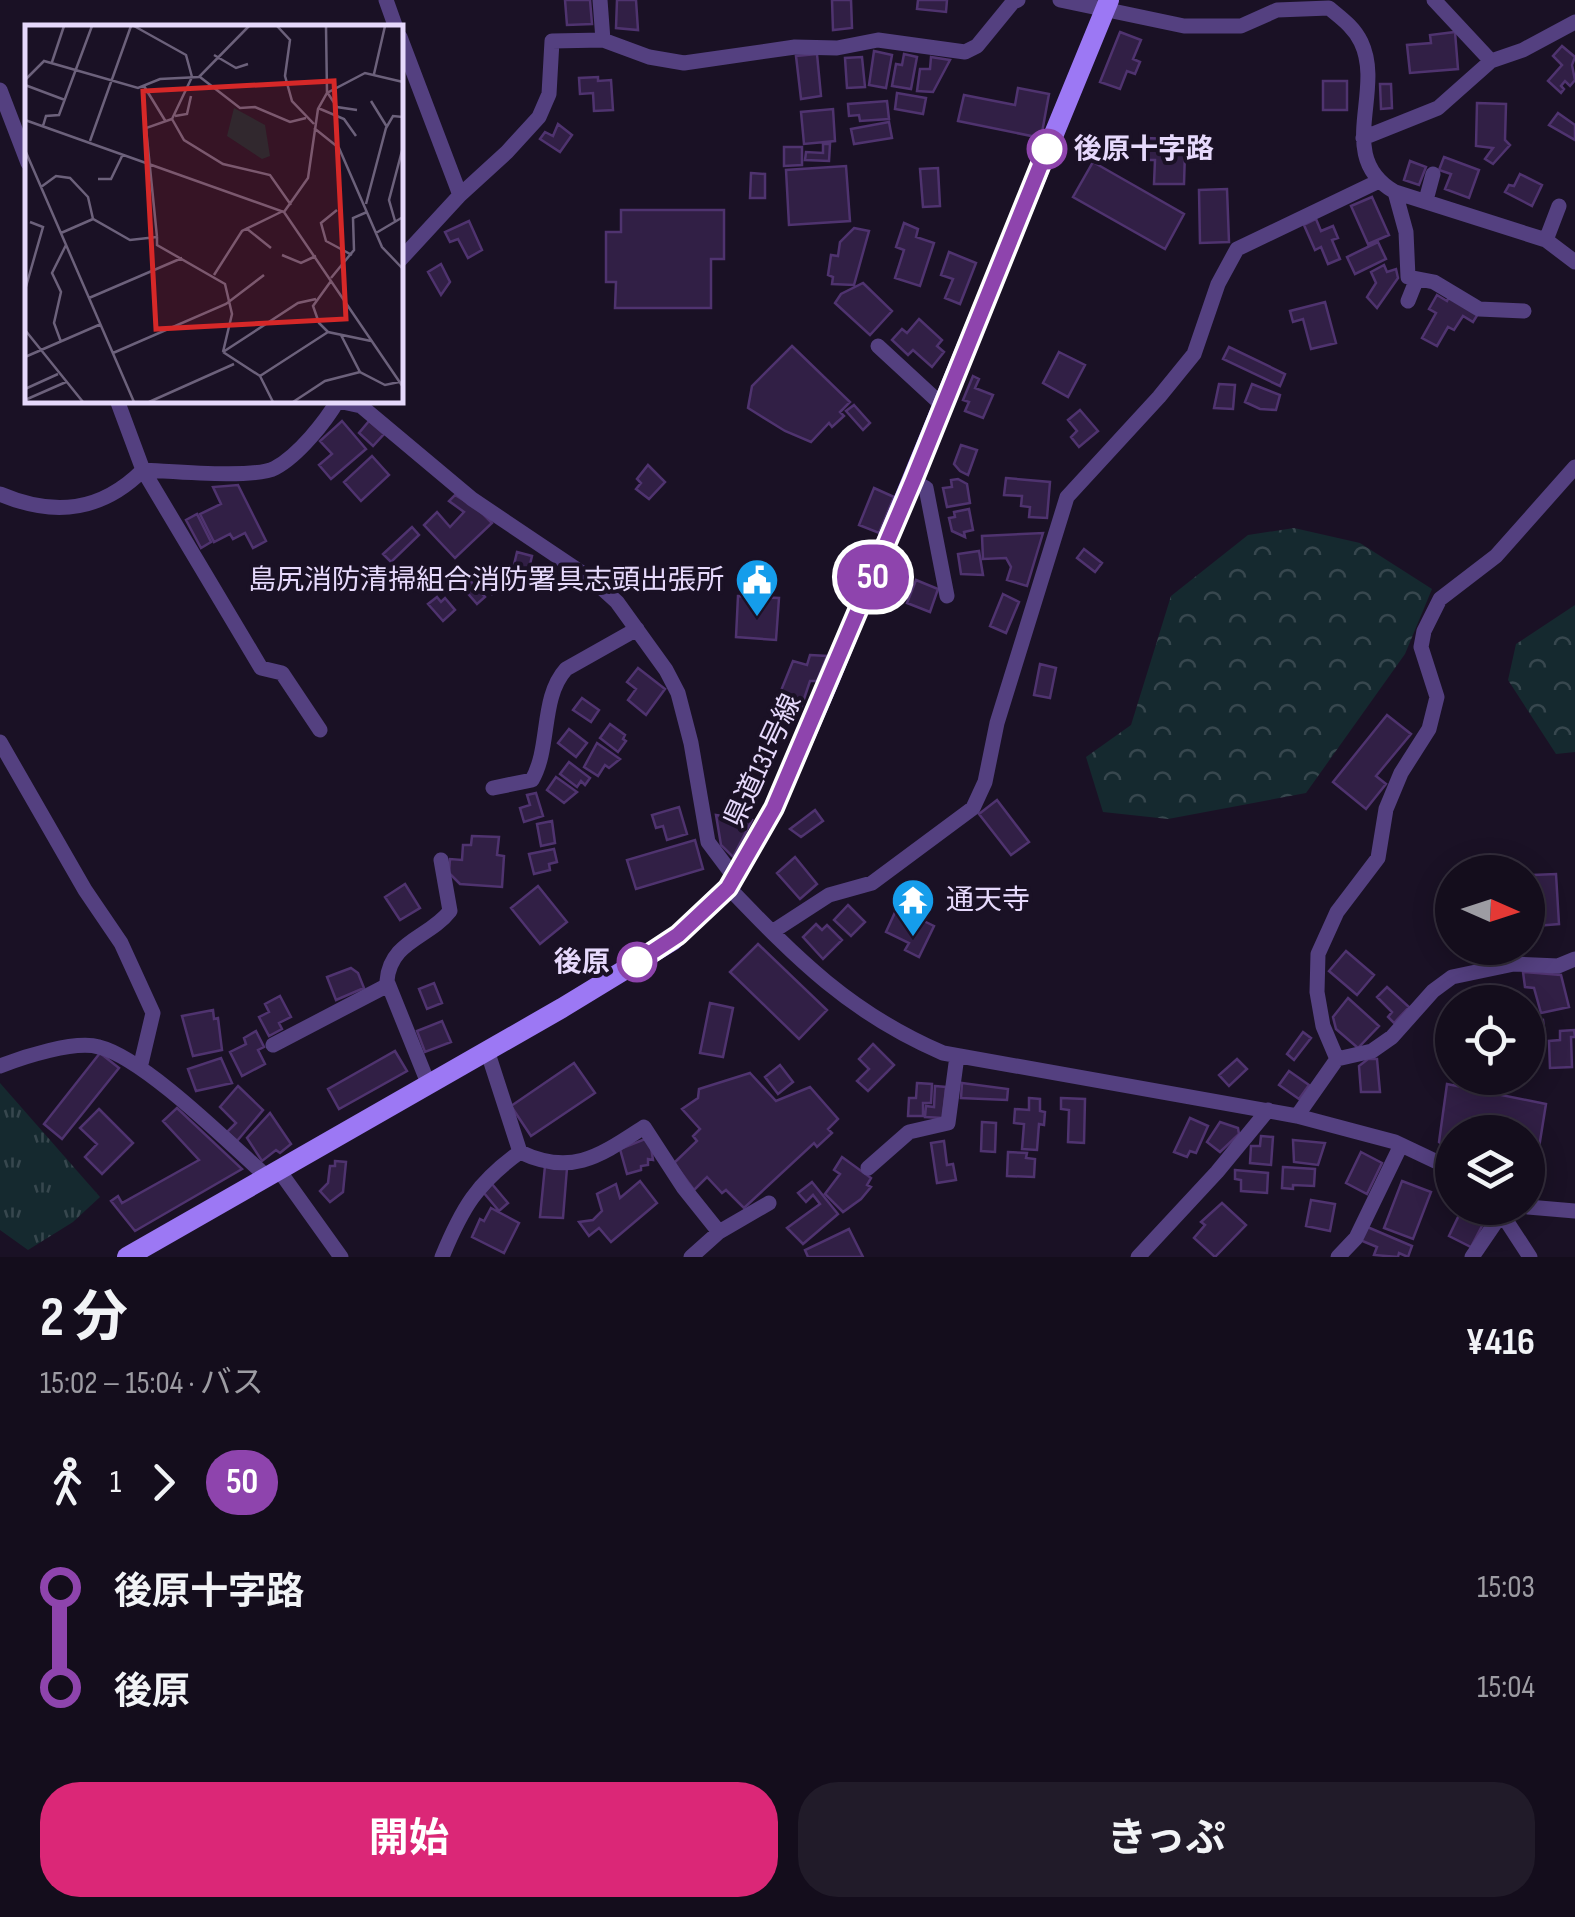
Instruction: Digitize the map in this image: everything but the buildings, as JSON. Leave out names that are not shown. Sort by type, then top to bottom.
[{"type":"main road","name":"県道131号線","points":[[128,1257],[672,940],[732,883],[774,808],[913,481],[1107,5]]},
{"type":"street","points":[[386,0],[395,25]]},
{"type":"street","points":[[600,0],[603,40]]},
{"type":"street","points":[[402,258],[539,116],[550,94],[552,40],[603,40],[649,57],[684,63],[795,47],[837,48],[878,40],[965,52],[976,46],[1012,2],[1018,0]]},
{"type":"street","points":[[1060,0],[1107,5],[1184,26],[1241,26],[1277,10],[1329,8],[1348,23],[1362,44],[1368,90],[1363,138],[1366,161],[1376,182],[1395,192],[1546,240],[1575,262]]},
{"type":"street","points":[[1434,0],[1491,61]]},
{"type":"street","points":[[1363,138],[1438,108],[1491,61],[1524,50],[1575,22]]},
{"type":"street","points":[[402,42],[460,195]]},
{"type":"street","points":[[0,90],[25,155]]},
{"type":"street","points":[[1426,200],[1433,174]]},
{"type":"street","points":[[772,932],[828,896],[872,883],[973,808],[985,782],[997,723],[1067,497],[1194,354],[1218,284],[1238,249],[1376,182]]},
{"type":"street","points":[[1395,192],[1406,232],[1408,277],[1434,282],[1480,309],[1524,311]]},
{"type":"street","points":[[1546,240],[1559,206]]},
{"type":"street","points":[[1408,301],[1416,281]]},
{"type":"street","points":[[878,346],[943,406]]},
{"type":"street","points":[[118,402],[143,470],[260,668],[282,673],[320,730]]},
{"type":"street","points":[[0,494],[70,510],[123,490],[143,470],[274,470],[323,424],[337,402]]},
{"type":"street","points":[[346,402],[361,406],[472,498],[594,581],[617,602],[678,693],[708,842],[732,883],[772,932],[856,1008],[907,1037],[956,1056],[1298,1116],[1401,1145],[1435,1161]]},
{"type":"street","points":[[1337,1059],[1323,1026],[1317,992],[1318,954],[1337,912],[1378,858],[1386,809],[1401,773],[1429,729],[1437,697],[1421,647],[1424,631],[1440,599],[1496,556],[1575,466]]},
{"type":"street","points":[[913,481],[926,488],[947,596]]},
{"type":"street","points":[[492,788],[532,780],[539,768],[558,678],[566,669],[637,630]]},
{"type":"street","points":[[0,742],[85,890],[121,943],[153,1013],[140,1068]]},
{"type":"street","points":[[428,1083],[388,986],[388,968],[398,951],[450,911],[441,860]]},
{"type":"street","points":[[1298,1116],[1337,1059],[1372,1052],[1452,977],[1482,968],[1514,964],[1558,966],[1575,959]]},
{"type":"street","points":[[273,1046],[388,986]]},
{"type":"street","points":[[0,1066],[77,1046],[100,1046],[140,1068],[272,1173],[340,1257]]},
{"type":"street","points":[[487,1050],[520,1152]]},
{"type":"street","points":[[868,1168],[909,1132],[948,1123],[956,1056]]},
{"type":"street","points":[[1138,1257],[1268,1110]]},
{"type":"street","points":[[520,1152],[548,1162],[582,1161],[600,1155],[644,1126],[684,1187],[720,1232]]},
{"type":"street","points":[[1338,1257],[1356,1238],[1401,1145]]},
{"type":"street","points":[[442,1257],[458,1218],[476,1190],[520,1152]]},
{"type":"street","points":[[691,1257],[720,1232],[769,1203]]},
{"type":"street","points":[[1545,1208],[1575,1211]]},
{"type":"street","points":[[1472,1257],[1491,1225]]},
{"type":"street","points":[[1510,1225],[1530,1257]]},
{"type":"green space","points":[[1294,528],[1360,543],[1432,589],[1405,654],[1306,793],[1168,819],[1103,812],[1086,757],[1131,725],[1171,596],[1248,535]]},
{"type":"green space","points":[[1575,605],[1575,752],[1556,754],[1508,680],[1516,644]]},
{"type":"green space","points":[[0,1083],[100,1197],[73,1222],[28,1250],[0,1230]]},
{"type":"bus line","name":"50","points":[[637,962],[694,922],[728,888],[774,808],[913,481],[1047,149]]},
{"type":"place","name":"後原十字路","points":[[1047,149]]},
{"type":"place","name":"島尻消防清掃組合消防署具志頭出張所","points":[[757,618]]},
{"type":"place","name":"通天寺","points":[[913,938]]},
{"type":"place","name":"後原","points":[[637,962]]}]
